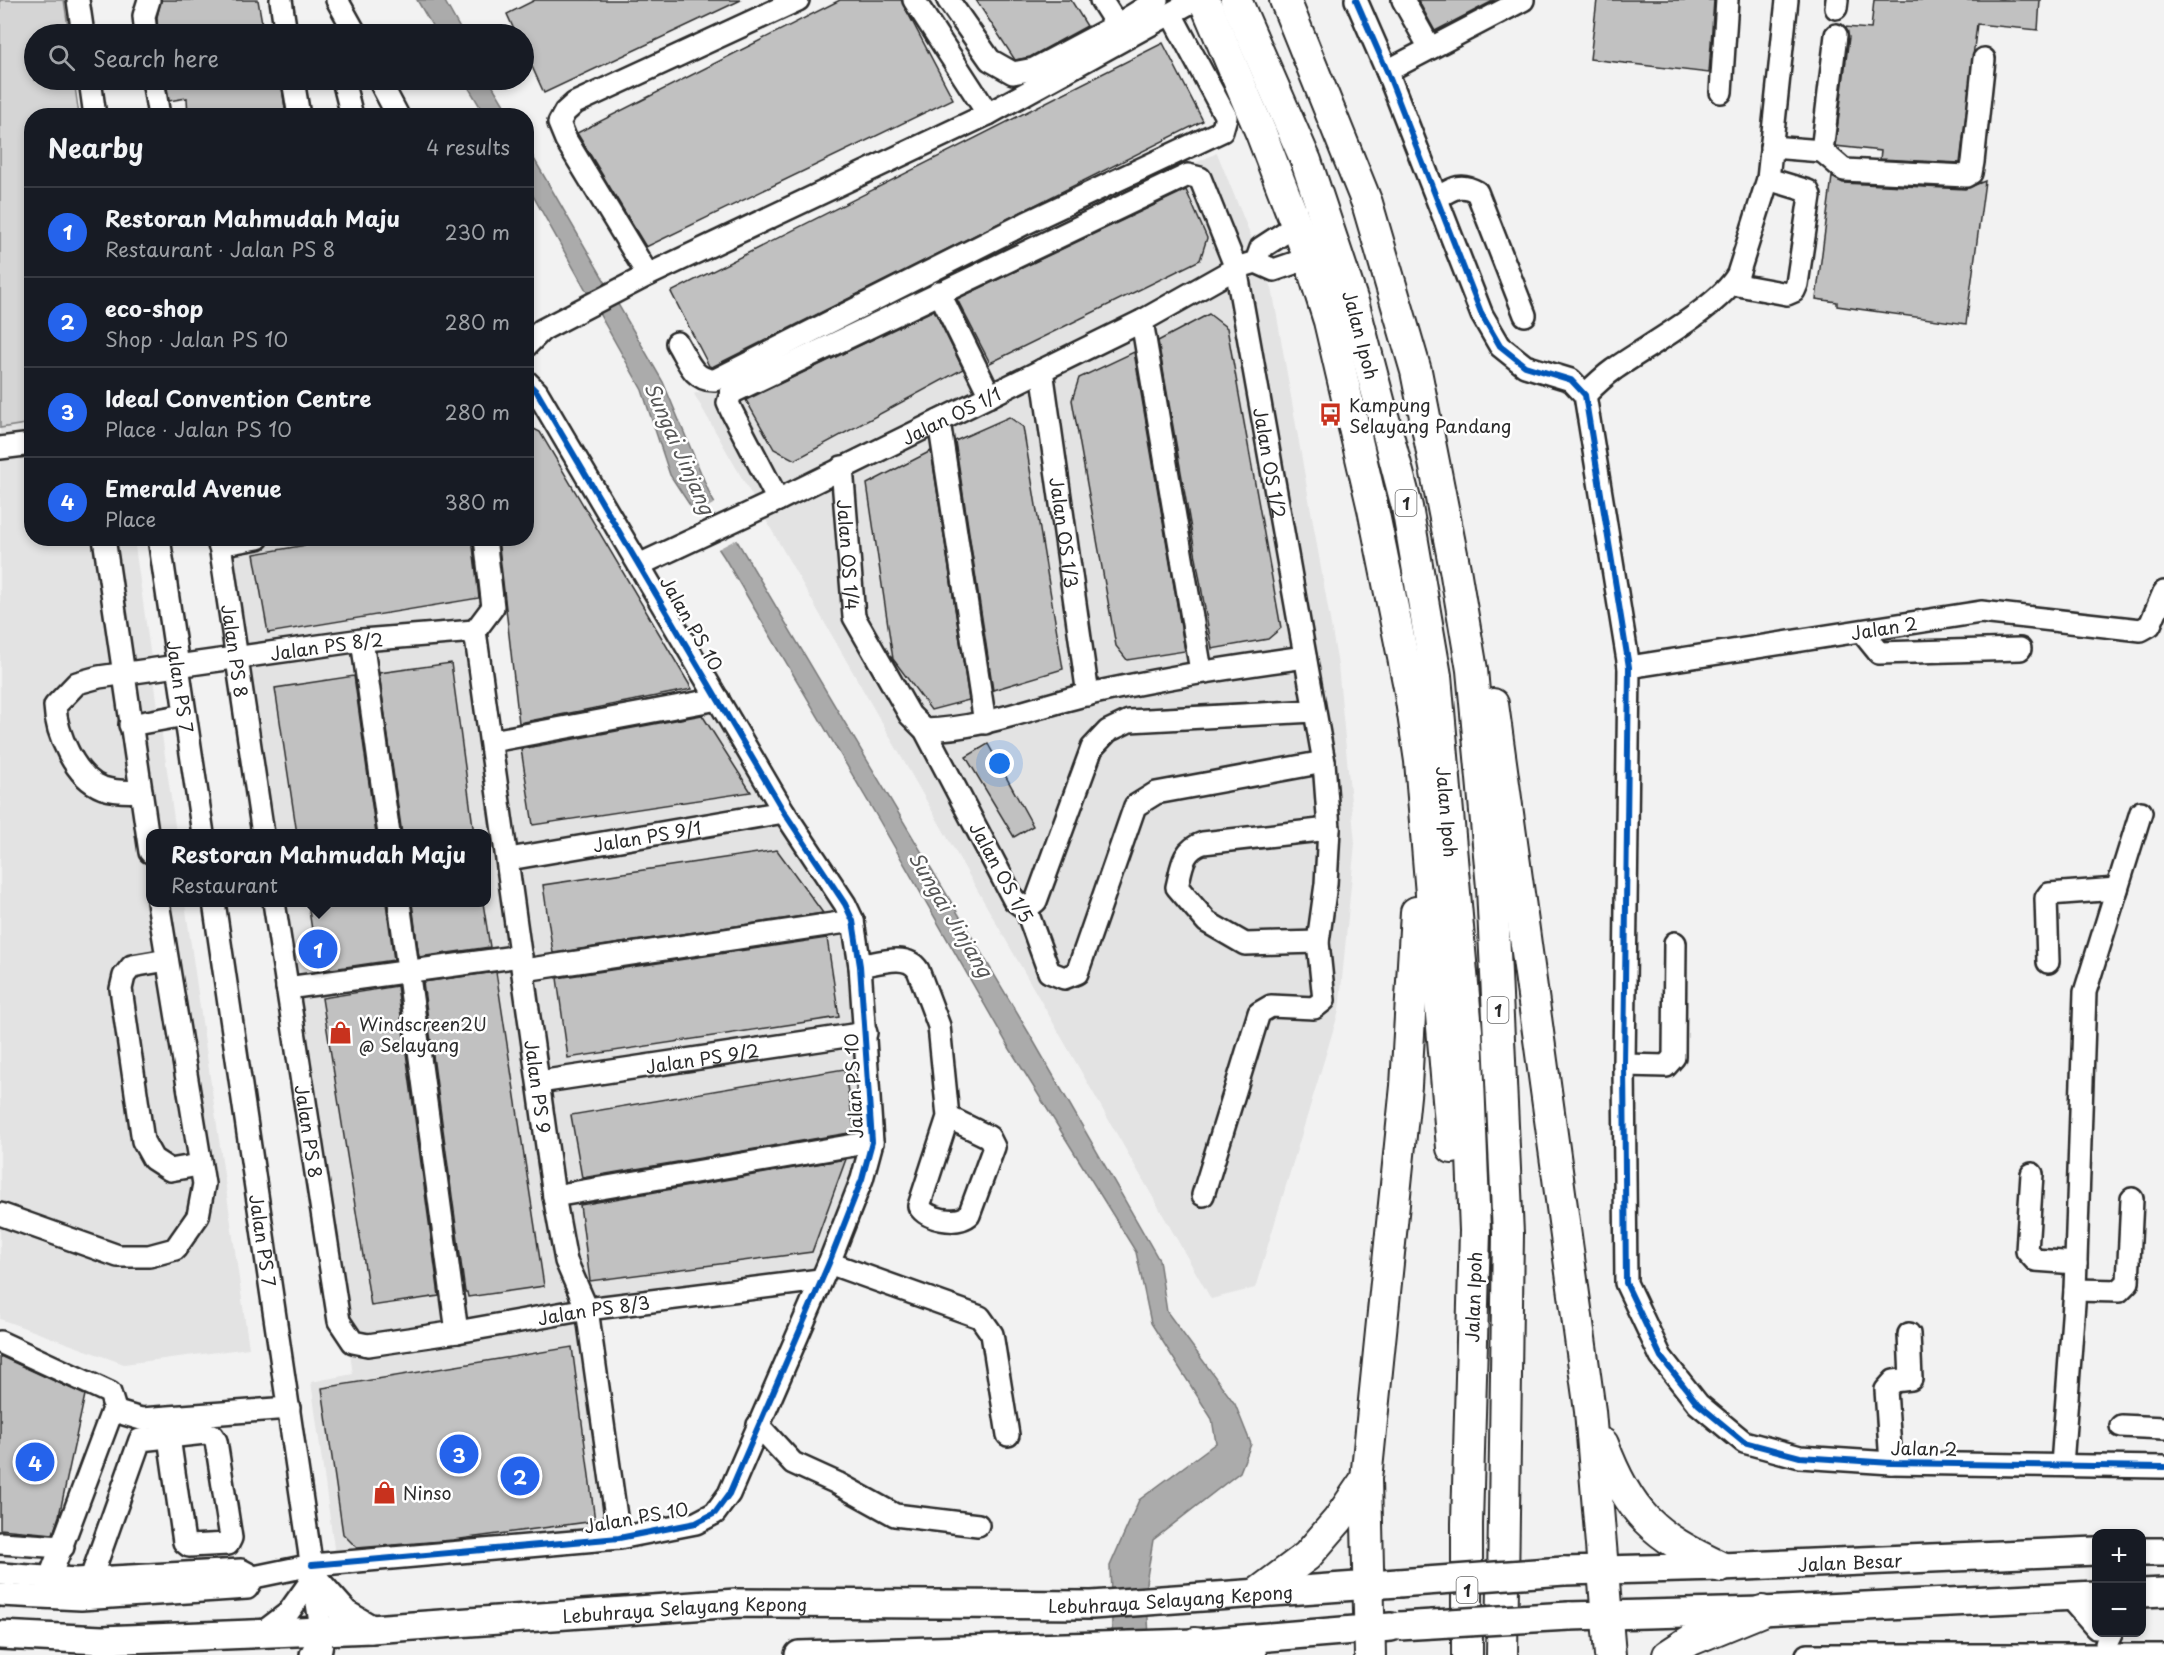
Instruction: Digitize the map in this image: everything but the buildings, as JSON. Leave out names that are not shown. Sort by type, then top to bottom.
[{"type":"highway","points":[[1204,0],[1298,224],[1310,258],[1346,391],[1373,510],[1408,687],[1427,833],[1452,1152],[1467,1524]]},
{"type":"highway","name":"Jalan Ipoh","points":[[1236,0],[1306,161],[1354,305],[1407,507],[1436,676],[1467,1030],[1475,1231],[1467,1524],[1467,1655]]},
{"type":"highway","name":"Jalan Ipoh","points":[[1285,0],[1367,203],[1416,371],[1455,569],[1472,670],[1492,887],[1508,1234],[1502,1655]]},
{"type":"highway","points":[[1416,371],[1465,555],[1501,745],[1590,1411],[1605,1568],[1610,1655]]},
{"type":"highway","points":[[1370,1642],[1384,1583],[1366,1479],[1406,1086],[1419,849],[1408,687]]},
{"type":"highway","points":[[1590,1411],[1614,1476],[1633,1507],[1662,1535],[1684,1551],[1720,1567]]},
{"type":"highway","points":[[1259,1592],[1307,1556],[1328,1533],[1366,1479]]},
{"type":"highway","points":[[1668,1655],[1690,1640],[1762,1611]]},
{"type":"highway","points":[[1196,1643],[1251,1655]]},
{"type":"main road","name":"Jalan Besar","points":[[1564,1571],[1605,1568],[1720,1567],[2092,1551]]},
{"type":"main road","points":[[2146,1552],[2164,1552]]},
{"type":"main road","name":"Lebuhraya Selayang Kepong","points":[[0,1635],[102,1640],[263,1632],[317,1642],[371,1629],[725,1603],[1092,1605],[1564,1571]]},
{"type":"main road","points":[[313,1572],[345,1614],[371,1629]]},
{"type":"main road","points":[[2146,1593],[2164,1593]]},
{"type":"main road","points":[[801,1655],[1102,1645],[1370,1642],[1399,1626],[1608,1614],[1762,1611],[2092,1595]]},
{"type":"street","points":[[78,0],[82,24]]},
{"type":"street","points":[[145,24],[144,16],[149,0]]},
{"type":"street","points":[[281,0],[285,24]]},
{"type":"street","points":[[337,0],[350,24]]},
{"type":"street","points":[[648,275],[566,140],[559,123],[565,112],[575,103],[798,0]]},
{"type":"street","points":[[914,0],[988,114]]},
{"type":"street","points":[[948,0],[990,60],[1013,73],[1034,69],[1160,4],[1195,0]]},
{"type":"street","points":[[1101,0],[1117,25]]},
{"type":"street","points":[[1356,0],[1387,71],[1482,315],[1500,346],[1525,366],[1571,380],[1585,395],[1610,371],[1671,333],[1732,284],[1768,179],[1787,0]]},
{"type":"street","points":[[1403,0],[1430,48]]},
{"type":"street","points":[[1387,71],[1522,0]]},
{"type":"street","points":[[1721,92],[1727,0]]},
{"type":"street","points":[[534,338],[542,330],[648,275],[988,114],[1160,4]]},
{"type":"street","points":[[677,343],[696,376],[705,380],[714,380],[1026,222],[1222,131],[1226,124],[1218,99],[1160,4]]},
{"type":"street","points":[[1822,151],[1836,35]]},
{"type":"street","points":[[1771,147],[1822,151],[1844,170],[1966,176],[1971,173],[1973,162],[1984,59]]},
{"type":"street","points":[[91,90],[94,108]]},
{"type":"street","points":[[155,90],[158,108]]},
{"type":"street","points":[[295,90],[298,108]]},
{"type":"street","points":[[346,90],[350,108]]},
{"type":"street","points":[[385,90],[394,108]]},
{"type":"street","points":[[1226,124],[1239,125],[1261,134]]},
{"type":"street","name":"Jalan OS 1/2","points":[[939,292],[1188,175],[1200,178],[1236,268],[1324,762],[1329,829],[1326,884],[1318,942],[1324,1000],[1321,1005],[1314,1008],[1271,1006],[1258,1013],[1203,1195]]},
{"type":"street","points":[[1732,284],[1787,294],[1794,291],[1797,284],[1810,196],[1808,191],[1768,179]]},
{"type":"street","points":[[1437,198],[1457,186],[1467,187],[1477,192],[1525,315]]},
{"type":"street","points":[[1256,262],[1261,248],[1298,224]]},
{"type":"street","name":"Jalan OS 1/1","points":[[641,564],[778,500],[1142,321],[1236,268],[1256,262],[1274,270],[1310,258]]},
{"type":"street","points":[[778,500],[728,403],[731,393],[939,292],[990,396]]},
{"type":"street","points":[[1142,321],[1201,671]]},
{"type":"street","name":"Jalan OS 1/3","points":[[1042,370],[1088,695]]},
{"type":"street","name":"Jalan PS 10","points":[[254,1577],[619,1538],[696,1523],[715,1513],[729,1494],[825,1271],[862,1179],[872,1142],[860,966],[853,921],[846,904],[784,812],[641,564],[534,389]]},
{"type":"street","name":"Jalan 2","points":[[1585,395],[1629,667],[1624,1065],[1626,1283],[1661,1357],[1698,1404],[1744,1442],[1800,1457],[1891,1463],[2164,1467]]},
{"type":"street","points":[[939,420],[985,723]]},
{"type":"street","points":[[0,448],[24,445]]},
{"type":"street","name":"Jalan OS 1/4","points":[[842,467],[854,617],[910,716],[925,730]]},
{"type":"street","points":[[105,546],[147,829]]},
{"type":"street","name":"Jalan PS 7","points":[[160,546],[202,829]]},
{"type":"street","name":"Jalan PS 8","points":[[220,546],[263,829]]},
{"type":"street","points":[[475,631],[493,607],[486,546]]},
{"type":"street","name":"Jalan 2","points":[[1629,667],[1981,612],[2141,630],[2150,624],[2164,592]]},
{"type":"street","name":"Jalan PS 8/2","points":[[141,791],[112,790],[90,780],[70,752],[55,720],[55,706],[77,683],[99,677],[362,640],[475,631]]},
{"type":"street","name":"Jalan PS 9","points":[[475,631],[509,859],[554,1196],[566,1262],[587,1309],[619,1538]]},
{"type":"street","points":[[1862,632],[1879,653],[2020,649]]},
{"type":"street","points":[[362,640],[388,829]]},
{"type":"street","points":[[925,730],[985,723],[1088,695],[1201,671],[1305,657]]},
{"type":"street","points":[[492,741],[718,699]]},
{"type":"street","points":[[1026,909],[1036,901],[1092,748],[1108,731],[1129,721],[1314,711]]},
{"type":"street","points":[[130,725],[185,715]]},
{"type":"street","name":"Jalan OS 1/5","points":[[925,730],[1014,900],[1026,909],[1049,972],[1064,978],[1077,973],[1135,806],[1156,793],[1324,762]]},
{"type":"street","name":"Jalan PS 9/1","points":[[509,859],[784,812]]},
{"type":"street","points":[[2062,1466],[2075,1290],[2085,992],[2141,813]]},
{"type":"street","points":[[1318,942],[1245,944],[1207,922],[1177,887],[1184,855],[1191,847],[1203,843],[1329,829]]},
{"type":"street","points":[[2048,962],[2046,898],[2049,894],[2117,889]]},
{"type":"street","points":[[0,1214],[118,1256],[149,1256],[175,1249],[198,1216],[204,1184],[199,1165],[159,907]]},
{"type":"street","name":"Jalan PS 7","points":[[214,907],[290,1408],[313,1572],[317,1642]]},
{"type":"street","name":"Jalan PS 8","points":[[275,907],[339,1321],[352,1342],[368,1345]]},
{"type":"street","points":[[400,907],[457,1332]]},
{"type":"street","points":[[287,988],[409,972],[522,963],[853,921]]},
{"type":"street","points":[[1624,1065],[1666,1066],[1674,1057],[1675,943]]},
{"type":"street","points":[[166,960],[132,966],[124,976],[121,988],[143,1141],[153,1159],[170,1170],[199,1165]]},
{"type":"street","points":[[860,966],[904,960],[914,963],[918,970],[939,1026],[948,1117],[919,1206],[929,1215],[957,1221],[969,1215],[994,1147],[989,1137],[948,1117]]},
{"type":"street","name":"Jalan PS 9/2","points":[[539,1082],[866,1033]]},
{"type":"street","points":[[554,1196],[872,1142]]},
{"type":"street","points":[[2032,1174],[2027,1251],[2035,1260],[2076,1263]]},
{"type":"street","points":[[2075,1290],[2119,1291],[2128,1282],[2132,1199]]},
{"type":"street","points":[[825,1271],[980,1317],[992,1334],[1008,1435]]},
{"type":"street","name":"Jalan PS 8/3","points":[[368,1345],[825,1271]]},
{"type":"street","points":[[1891,1463],[1886,1390],[1894,1381],[1911,1379],[1909,1334]]},
{"type":"street","points":[[0,1342],[110,1393],[114,1411],[50,1577]]},
{"type":"street","points":[[141,1429],[290,1408]]},
{"type":"street","points":[[114,1411],[141,1429],[169,1437],[205,1433],[212,1435],[216,1441],[231,1538],[228,1544],[189,1546],[184,1542],[169,1437]]},
{"type":"street","points":[[758,1425],[793,1463],[837,1483],[896,1515],[978,1525]]},
{"type":"street","points":[[2121,1426],[2164,1428]]},
{"type":"street","points":[[91,1578],[141,1429]]},
{"type":"street","points":[[0,1543],[63,1547]]},
{"type":"street","points":[[0,1574],[91,1578],[241,1570],[254,1577],[247,1588],[211,1591],[81,1599],[0,1595]]},
{"type":"street","points":[[263,1632],[288,1613],[313,1572]]},
{"type":"street","points":[[2068,1596],[2105,1641]]},
{"type":"street","points":[[1807,1655],[1851,1655],[2105,1641],[2164,1655]]},
{"type":"shaded area","points":[[0,0],[64,0],[68,24],[24,24],[24,90],[75,90],[78,108],[24,108],[24,424],[0,428]]},
{"type":"shaded area","points":[[1217,153],[1272,288],[1338,665],[1355,843],[1339,1011],[1255,1288],[1211,1299],[694,394]]},
{"type":"shaded area","points":[[24,424],[24,546],[135,546],[175,829],[146,829],[146,907],[186,907],[249,1348],[124,1364],[0,1319],[0,428]]},
{"type":"shaded area","points":[[228,546],[480,546],[486,606],[474,623],[485,747],[713,704],[839,906],[846,928],[865,1136],[854,1178],[816,1274],[577,1300],[612,1531],[335,1555],[311,1382],[353,1374],[284,907],[491,907],[491,829],[271,829]]},
{"type":"water","points":[[417,0],[444,0],[457,24],[431,24]]},
{"type":"water","points":[[470,90],[495,90],[506,108],[481,108]]},
{"type":"water","name":"Sungai Jinjang","points":[[534,159],[663,382],[711,497],[1030,1035],[1159,1260],[1167,1312],[1235,1404],[1251,1444],[1240,1472],[1153,1540],[1146,1583],[1150,1655],[1113,1655],[1110,1566],[1139,1500],[1216,1443],[1212,1419],[1151,1323],[1136,1252],[1010,1049],[879,820],[724,557],[670,475],[642,390],[534,197]]},
{"type":"pier","points":[[717,502],[739,538],[716,550],[693,515]]},
{"type":"cycle path","points":[[1356,0],[1387,71],[1482,315],[1500,346],[1525,366],[1571,380],[1585,395],[1629,667],[1624,1065],[1626,1283],[1661,1357],[1698,1404],[1744,1442],[1800,1457],[1891,1463],[2164,1467]]},
{"type":"cycle path","points":[[312,1565],[619,1538],[696,1523],[715,1513],[729,1494],[829,1263],[862,1179],[872,1142],[860,966],[853,921],[845,904],[784,812],[534,389]]},
{"type":"place","name":"Kampung Selayang Pandang","points":[[1331,414]]},
{"type":"place","name":"Restoran Mahmudah Maju","points":[[318,949]]},
{"type":"place","name":"Windscreen2U @ Selayang","points":[[341,1033]]},
{"type":"place","name":"Ideal Convention Centre","points":[[459,1454]]},
{"type":"place","name":"Emerald Avenue","points":[[35,1462]]},
{"type":"place","name":"eco-shop","points":[[520,1476]]},
{"type":"place","name":"Ninso","points":[[385,1492]]}]
